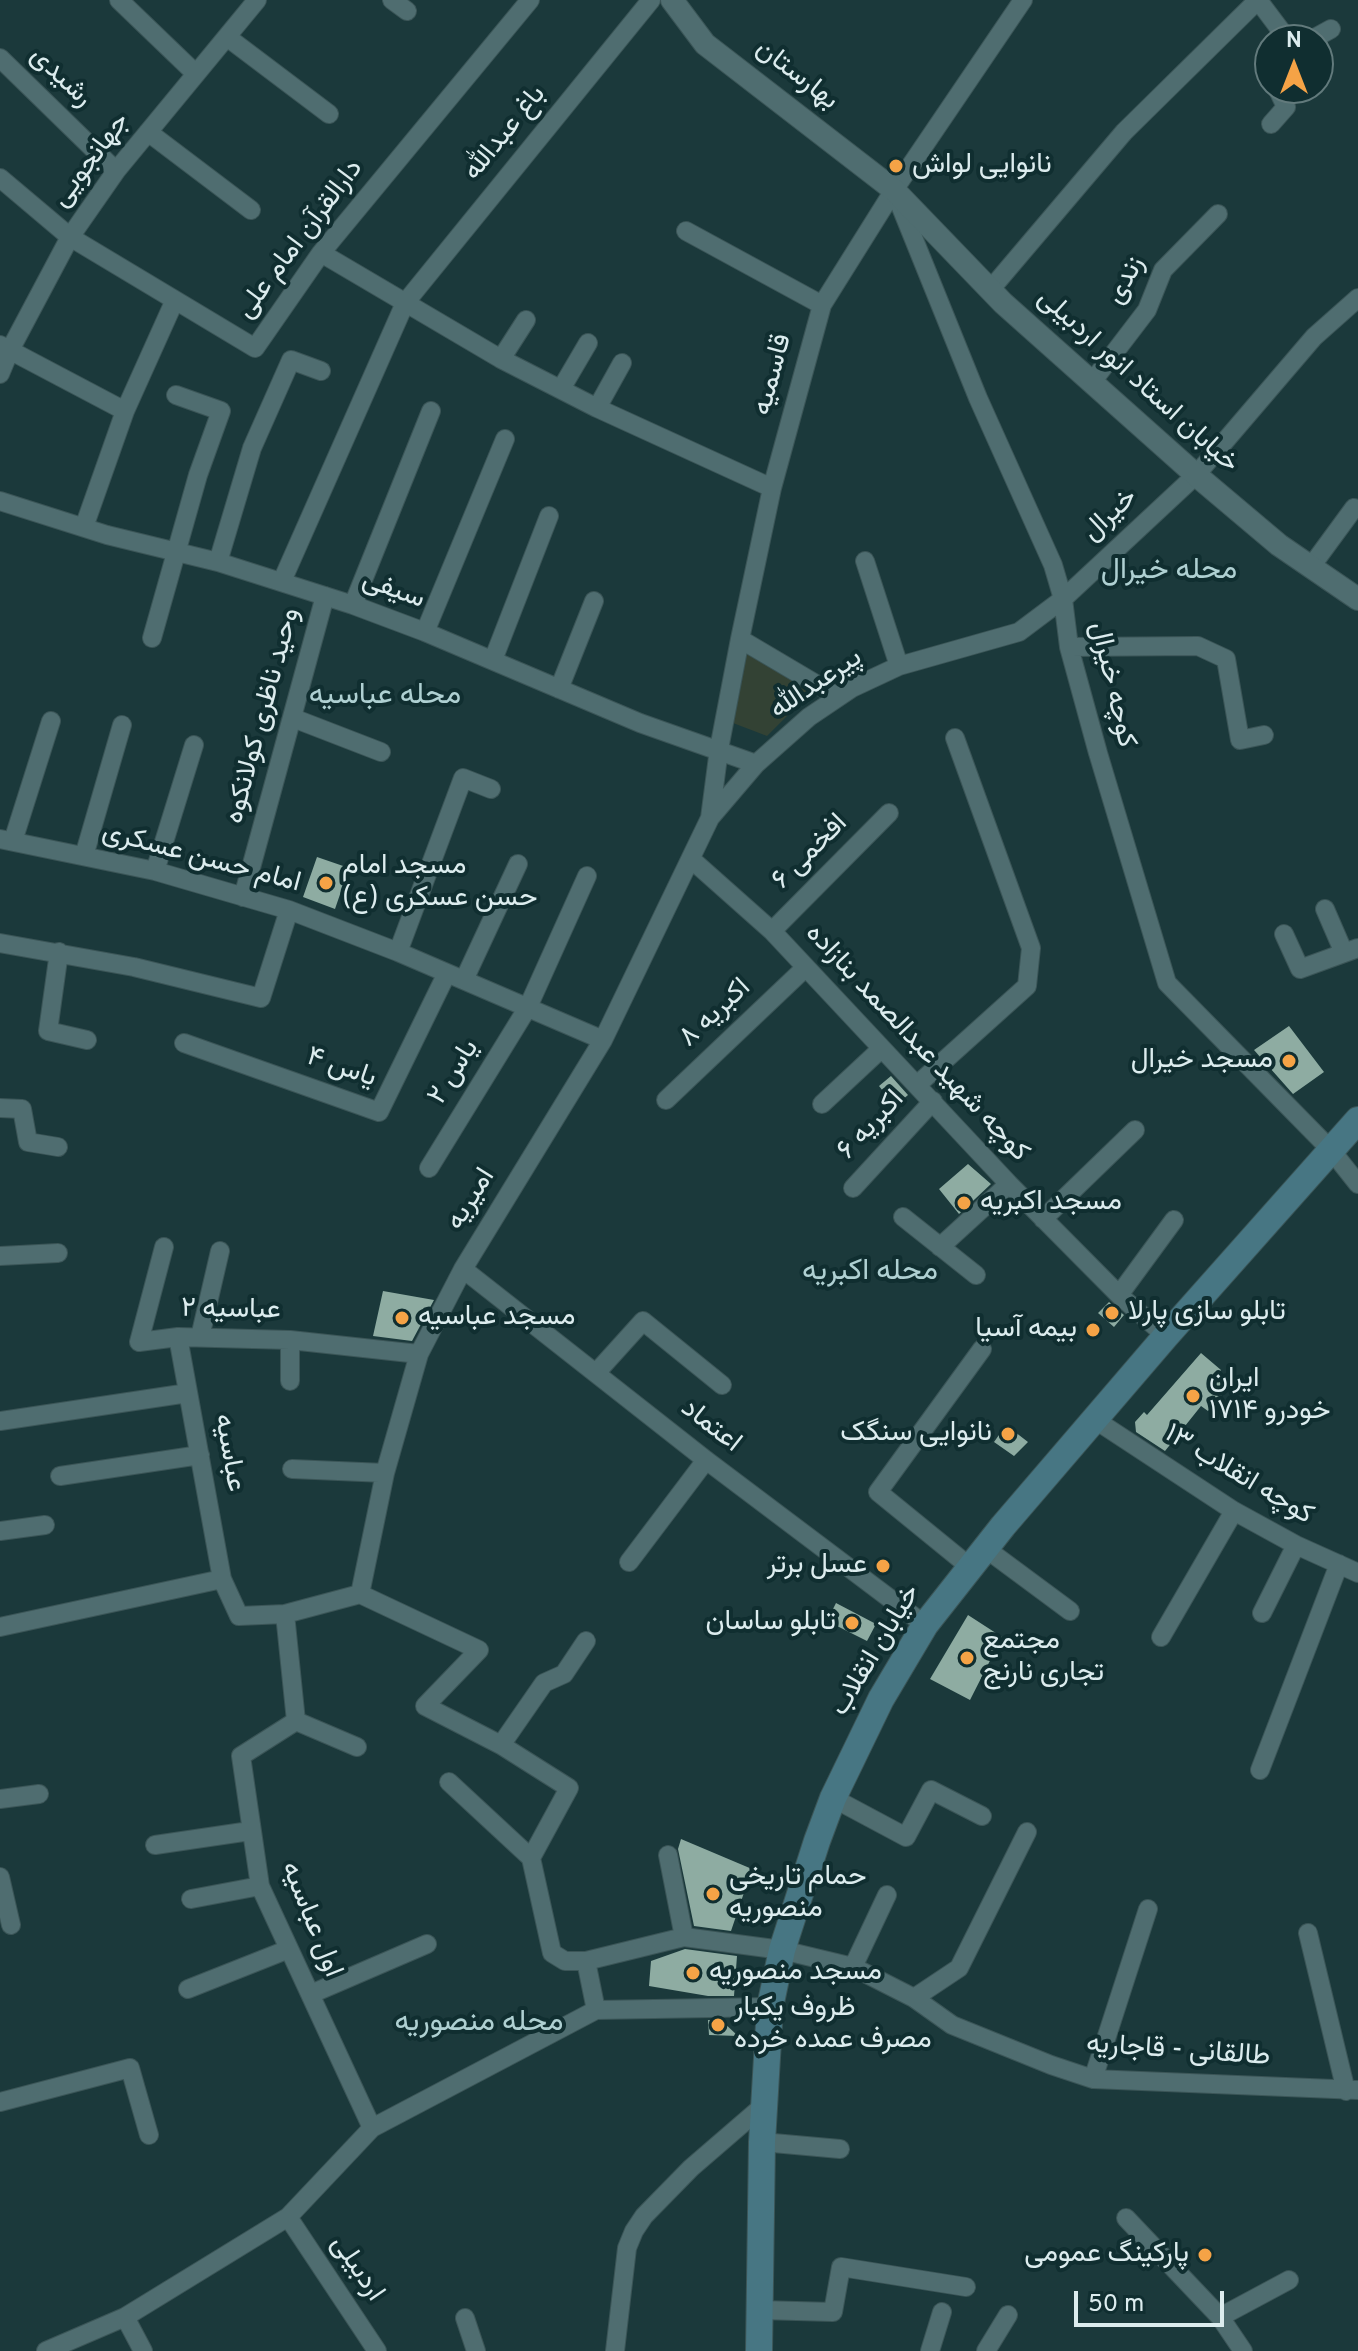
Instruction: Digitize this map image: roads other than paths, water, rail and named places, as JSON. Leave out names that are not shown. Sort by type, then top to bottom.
[{"type":"main road","name":"خیابان انقلاب","points":[[759,2351],[762,2142],[770,2007],[782,1950],[833,1798],[881,1699],[925,1625],[978,1558],[1166,1336],[1358,1120]]},
{"type":"street","points":[[119,0],[196,74]]},
{"type":"street","name":"جهانجویی","points":[[0,374],[5,347],[70,237],[116,171],[257,0]]},
{"type":"street","name":"دارالقرآن امام علی","points":[[0,178],[70,237],[255,348],[321,253],[530,0]]},
{"type":"street","name":"باغ عبدالله","points":[[282,581],[405,303],[651,0]]},
{"type":"street","name":"بهارستان","points":[[672,0],[705,44],[894,190]]},
{"type":"street","name":"قاسمیه","points":[[710,818],[719,749],[772,488],[822,305],[894,190],[1023,0]]},
{"type":"street","points":[[990,290],[1124,132],[1258,0],[1276,24]]},
{"type":"street","points":[[227,37],[329,114]]},
{"type":"street","name":"رشیدی","points":[[0,58],[116,171]]},
{"type":"street","points":[[1271,124],[1286,107],[1285,104]]},
{"type":"street","points":[[148,132],[251,210]]},
{"type":"street","name":"خیابان استاد انور اردبیلی","points":[[894,190],[990,290],[1196,475],[1279,545],[1358,599]]},
{"type":"street","name":"کوچه خیرال","points":[[894,190],[978,398],[1053,565],[1063,599],[1069,647],[1167,983],[1331,1150],[1358,1184]]},
{"type":"street","name":"زندی","points":[[1092,382],[1147,310],[1163,270],[1218,214]]},
{"type":"street","points":[[686,231],[822,305]]},
{"type":"street","points":[[321,253],[501,359],[597,408],[772,488]]},
{"type":"street","name":"خیرال","points":[[1063,599],[1196,475],[1314,337],[1358,298]]},
{"type":"street","points":[[84,527],[125,411],[174,302]]},
{"type":"street","points":[[501,359],[526,320]]},
{"type":"street","points":[[561,389],[588,343]]},
{"type":"street","points":[[5,347],[125,411]]},
{"type":"street","points":[[218,562],[252,448],[291,360],[321,371]]},
{"type":"street","points":[[597,408],[622,363]]},
{"type":"street","points":[[152,638],[198,475],[221,411],[176,395]]},
{"type":"street","points":[[353,605],[431,411]]},
{"type":"street","points":[[425,632],[505,439]]},
{"type":"street","name":"سیفی","points":[[0,501],[84,527],[218,562],[353,605],[425,632],[640,723],[756,764]]},
{"type":"street","points":[[1310,568],[1354,508]]},
{"type":"street","points":[[493,660],[549,516]]},
{"type":"street","points":[[865,561],[899,666]]},
{"type":"street","name":"وحید ناظری کولانکوه","points":[[243,897],[325,596]]},
{"type":"street","name":"پیرعبدالله","points":[[691,859],[710,818],[756,764],[809,717],[838,697],[899,666],[1019,632],[1063,599]]},
{"type":"street","points":[[559,689],[594,601]]},
{"type":"street","points":[[740,639],[838,697]]},
{"type":"street","points":[[1069,647],[1198,646],[1226,659],[1240,740],[1264,735]]},
{"type":"street","points":[[293,718],[381,752]]},
{"type":"street","points":[[7,840],[51,721]]},
{"type":"street","points":[[84,856],[122,725]]},
{"type":"street","points":[[917,1085],[1027,986],[1031,948],[955,738]]},
{"type":"street","points":[[155,871],[194,745]]},
{"type":"street","points":[[398,952],[463,778],[491,789]]},
{"type":"street","name":"افخمی ۶","points":[[772,931],[889,813]]},
{"type":"street","name":"امام حسن عسکری","points":[[7,840],[155,871],[289,910],[456,976],[603,1040]]},
{"type":"street","name":"کوچه شهید عبدالصمد بنازاده","points":[[691,859],[772,931],[1043,1219],[1119,1295],[1166,1336]]},
{"type":"street","name":"امیریه","points":[[360,1594],[385,1473],[419,1354],[463,1269],[603,1040],[691,859]]},
{"type":"street","points":[[456,976],[518,864]]},
{"type":"street","name":"یاس ۲","points":[[429,1168],[528,1007],[587,876]]},
{"type":"street","points":[[1284,934],[1300,969],[1351,950],[1325,909]]},
{"type":"street","points":[[0,943],[134,967],[261,998],[289,910]]},
{"type":"street","points":[[59,952],[48,1031],[87,1040]]},
{"type":"street","name":"اکبریه ۸","points":[[666,1100],[805,968]]},
{"type":"street","name":"یاس ۴","points":[[184,1043],[379,1112],[456,976]]},
{"type":"street","points":[[822,1104],[881,1049]]},
{"type":"street","name":"اکبریه ۶","points":[[853,1188],[933,1101]]},
{"type":"street","points":[[0,1108],[22,1109],[28,1142],[58,1147]]},
{"type":"street","points":[[1043,1219],[1135,1130]]},
{"type":"street","points":[[940,1247],[1009,1184]]},
{"type":"street","points":[[903,1217],[976,1275]]},
{"type":"street","points":[[1119,1295],[1174,1220]]},
{"type":"street","name":"عباسیه ۲","points":[[164,1247],[139,1342],[178,1337],[290,1340],[419,1354]]},
{"type":"street","points":[[200,1337],[220,1251]]},
{"type":"street","points":[[0,1256],[58,1253]]},
{"type":"street","name":"اعتماد","points":[[463,1269],[706,1460],[925,1625]]},
{"type":"street","points":[[596,1373],[643,1321],[722,1385]]},
{"type":"street","name":"عباسیه","points":[[178,1337],[222,1579],[239,1616],[285,1614],[360,1594]]},
{"type":"street","points":[[290,1340],[290,1381]]},
{"type":"street","points":[[982,1349],[878,1492],[978,1558],[1070,1611]]},
{"type":"street","points":[[0,1421],[188,1393]]},
{"type":"street","name":"کوچه انقلاب ۱۳","points":[[1094,1419],[1234,1511],[1296,1545],[1358,1573]]},
{"type":"street","points":[[60,1476],[200,1455]]},
{"type":"street","points":[[629,1562],[706,1460]]},
{"type":"street","points":[[292,1469],[385,1473]]},
{"type":"street","points":[[1161,1637],[1234,1511]]},
{"type":"street","points":[[0,1531],[45,1525]]},
{"type":"street","points":[[1262,1613],[1296,1545]]},
{"type":"street","points":[[1260,1770],[1339,1564]]},
{"type":"street","points":[[0,1627],[222,1579]]},
{"type":"street","points":[[360,1594],[479,1650],[425,1706],[501,1745],[569,1788],[531,1858]]},
{"type":"street","points":[[285,1614],[296,1721],[357,1747]]},
{"type":"street","points":[[501,1745],[544,1683],[564,1674],[586,1641]]},
{"type":"street","name":"اول عباسیه","points":[[296,1721],[241,1756],[260,1886],[372,2128]]},
{"type":"street","points":[[449,1782],[531,1858],[552,1953],[565,1961],[586,1961],[684,1937],[668,1855]]},
{"type":"street","points":[[833,1798],[906,1837],[931,1790],[982,1816]]},
{"type":"street","points":[[0,1799],[39,1794]]},
{"type":"street","points":[[155,1845],[250,1831]]},
{"type":"street","points":[[914,1998],[959,1968],[1027,1832]]},
{"type":"street","points":[[0,1877],[11,1925]]},
{"type":"street","points":[[191,1899],[260,1886]]},
{"type":"street","points":[[853,1967],[887,1895]]},
{"type":"street","points":[[1093,2079],[1148,1909]]},
{"type":"street","points":[[1308,1933],[1352,2090]]},
{"type":"street","name":"طالقانی - قاجاریه","points":[[684,1937],[782,1950],[853,1967],[914,1998],[952,2025],[1093,2079],[1352,2090]]},
{"type":"street","points":[[311,1994],[427,1944]]},
{"type":"street","points":[[188,1989],[289,1949]]},
{"type":"street","points":[[586,1961],[596,2010]]},
{"type":"street","points":[[46,2351],[125,2317],[288,2217],[372,2128],[596,2010],[770,2007]]},
{"type":"street","points":[[0,2102],[130,2068],[149,2135]]},
{"type":"street","points":[[615,2351],[627,2248],[634,2231],[644,2216],[691,2168],[764,2105]]},
{"type":"street","points":[[762,2142],[840,2149]]},
{"type":"street","name":"اردبیلی","points":[[288,2217],[377,2351]]},
{"type":"street","points":[[1126,2218],[1220,2317],[1243,2351]]},
{"type":"street","points":[[760,2310],[833,2312],[841,2267],[966,2287]]},
{"type":"street","points":[[1220,2317],[1289,2280]]},
{"type":"street","points":[[930,2351],[942,2312]]},
{"type":"street","points":[[986,2351],[1008,2315]]},
{"type":"street","points":[[125,2317],[143,2351]]},
{"type":"street","points":[[465,2318],[476,2351]]},
{"type":"place","name":"نانوایی لواش","points":[[896,166]]},
{"type":"place","name":"مسجد امام حسن عسکری (ع)","points":[[326,883]]},
{"type":"place","name":"مسجد خیرال","points":[[1289,1061]]},
{"type":"place","name":"مسجد اکبریه","points":[[964,1203]]},
{"type":"place","name":"تابلو سازی پارلا","points":[[1112,1313]]},
{"type":"place","name":"مسجد عباسیه","points":[[402,1318]]},
{"type":"place","name":"بیمه آسیا","points":[[1093,1330]]},
{"type":"place","name":"ایران خودرو ۱۷۱۴","points":[[1193,1396]]},
{"type":"place","name":"نانوایی سنگک","points":[[1008,1434]]},
{"type":"place","name":"عسل برتر","points":[[883,1566]]},
{"type":"place","name":"تابلو ساسان","points":[[852,1623]]},
{"type":"place","name":"مجتمع تجاری نارنج","points":[[967,1658]]},
{"type":"place","name":"حمام تاریخی منصوریه","points":[[713,1894]]},
{"type":"place","name":"مسجد منصوریه","points":[[693,1973]]},
{"type":"place","name":"ظروف یکبار مصرف عمده خرده","points":[[718,2025]]},
{"type":"place","name":"پارکینگ عمومی","points":[[1205,2255]]},
{"type":"district","name":"محله خیرال","points":[[1169,572]]},
{"type":"district","name":"محله عباسیه","points":[[385,697]]},
{"type":"district","name":"محله اکبریه","points":[[870,1273]]},
{"type":"district","name":"محله منصوریه","points":[[479,2024]]}]
